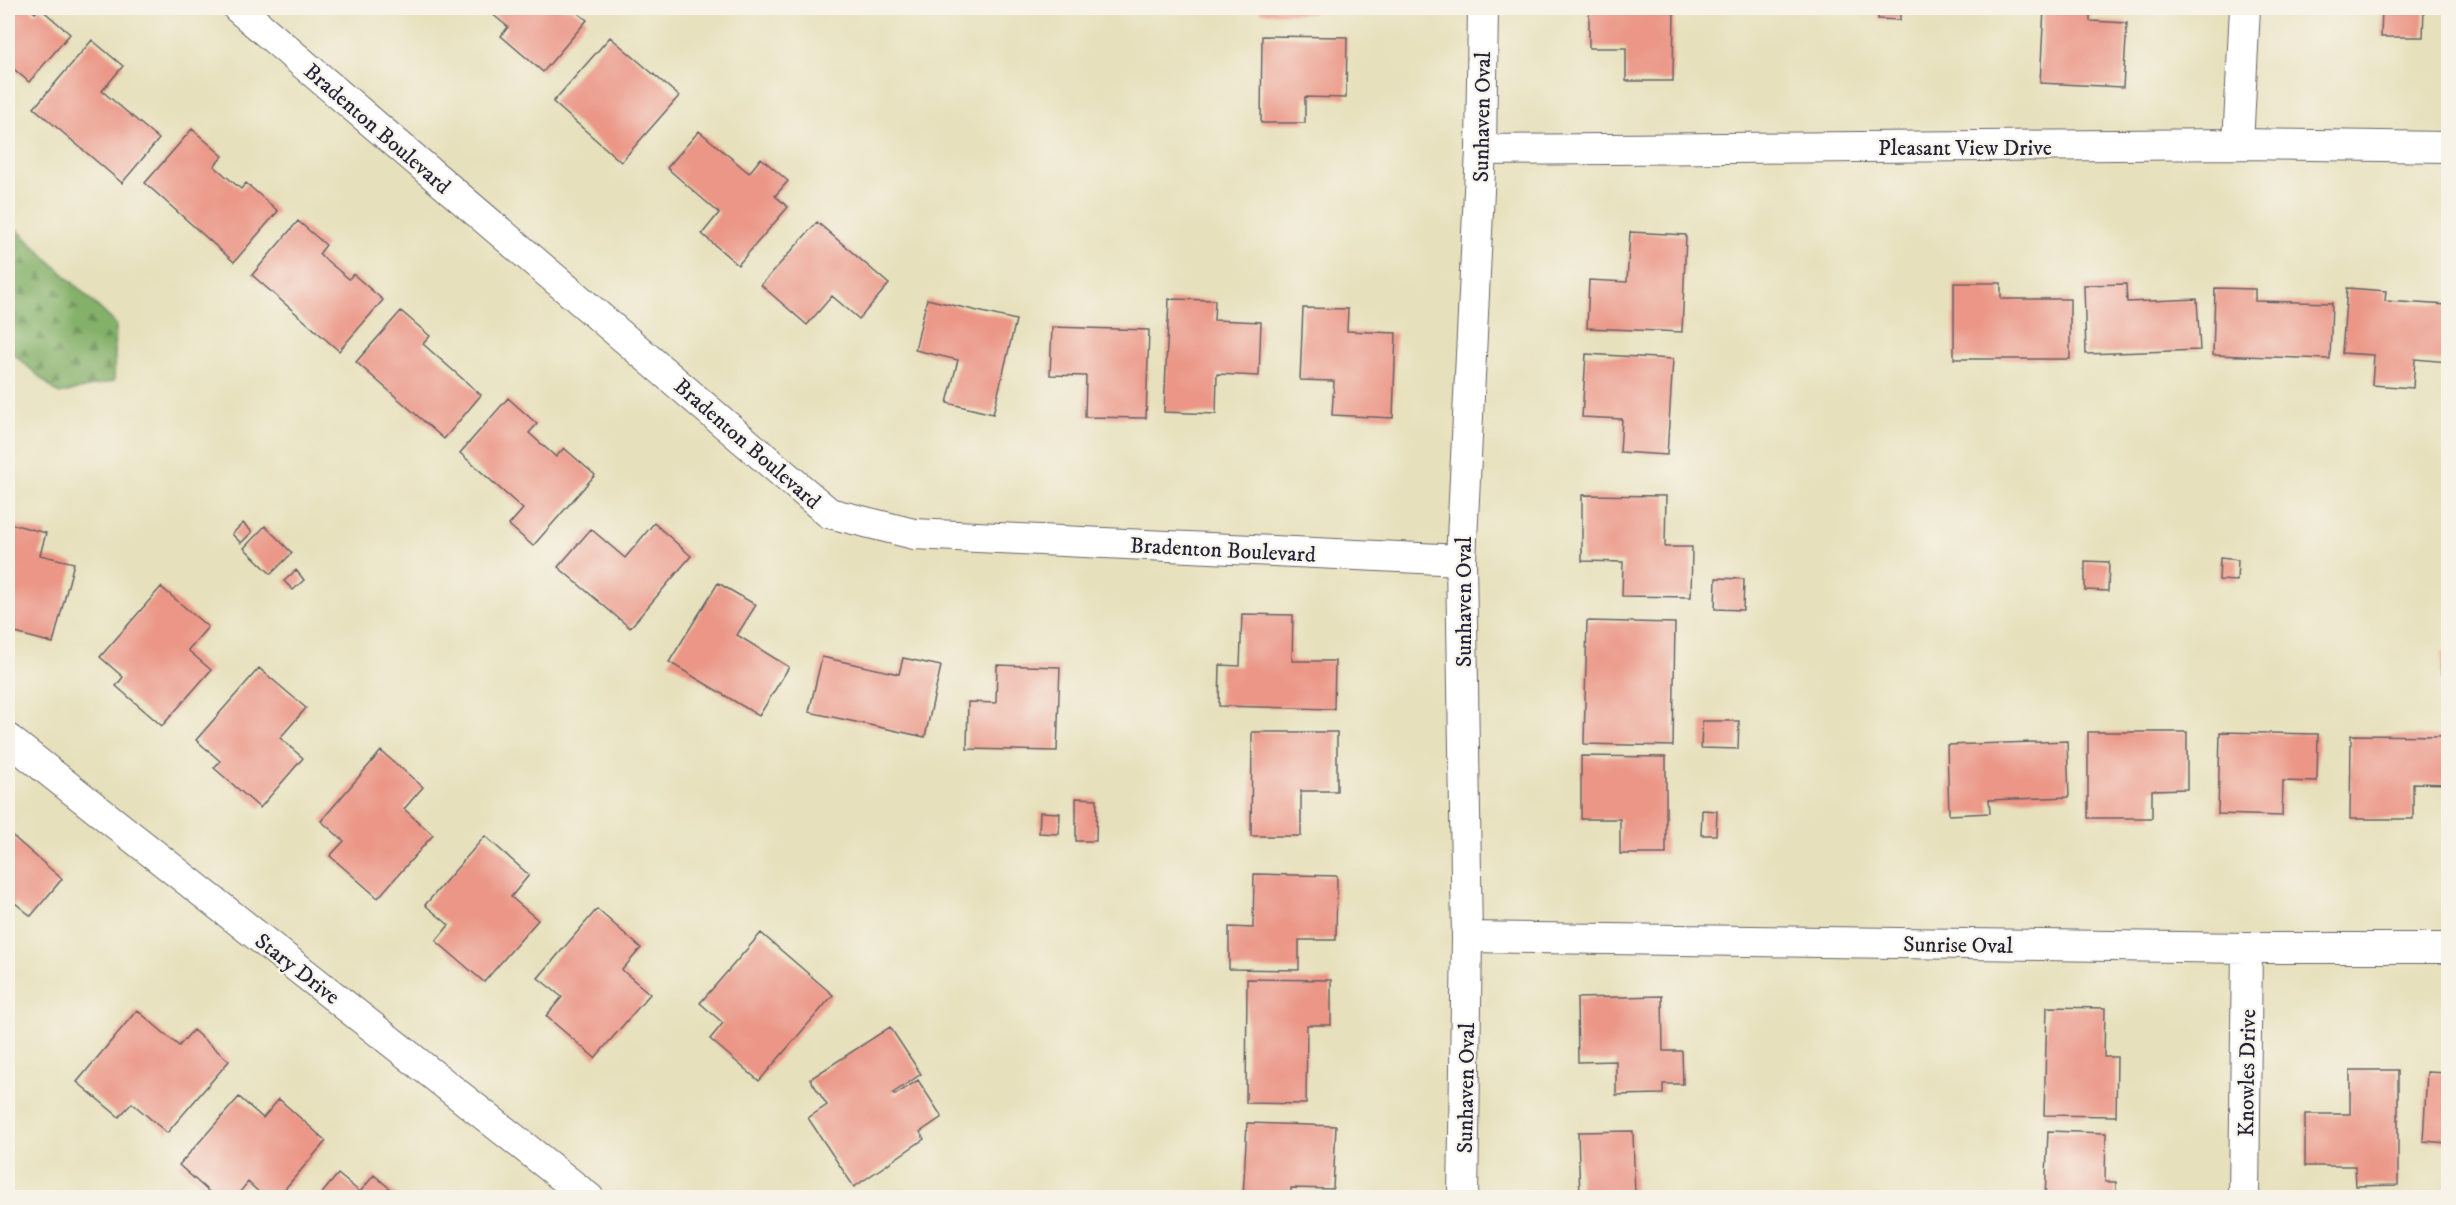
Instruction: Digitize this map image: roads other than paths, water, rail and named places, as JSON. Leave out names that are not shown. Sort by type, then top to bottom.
[{"type":"street","name":"Bradenton Boulevard","points":[[238,8],[829,513],[914,534],[1461,560]]},
{"type":"street","name":"Sunhaven Oval","points":[[1463,1197],[1467,937],[1461,560],[1481,150],[1483,8]]},
{"type":"street","points":[[2238,144],[2245,8]]},
{"type":"street","name":"Pleasant View Drive","points":[[1481,150],[2238,144],[2448,147]]},
{"type":"street","name":"Stary Drive","points":[[8,739],[589,1197]]},
{"type":"street","name":"Sunrise Oval","points":[[1467,937],[2247,948],[2448,948]]},
{"type":"street","name":"Knowles Drive","points":[[2244,1197],[2247,948]]}]
